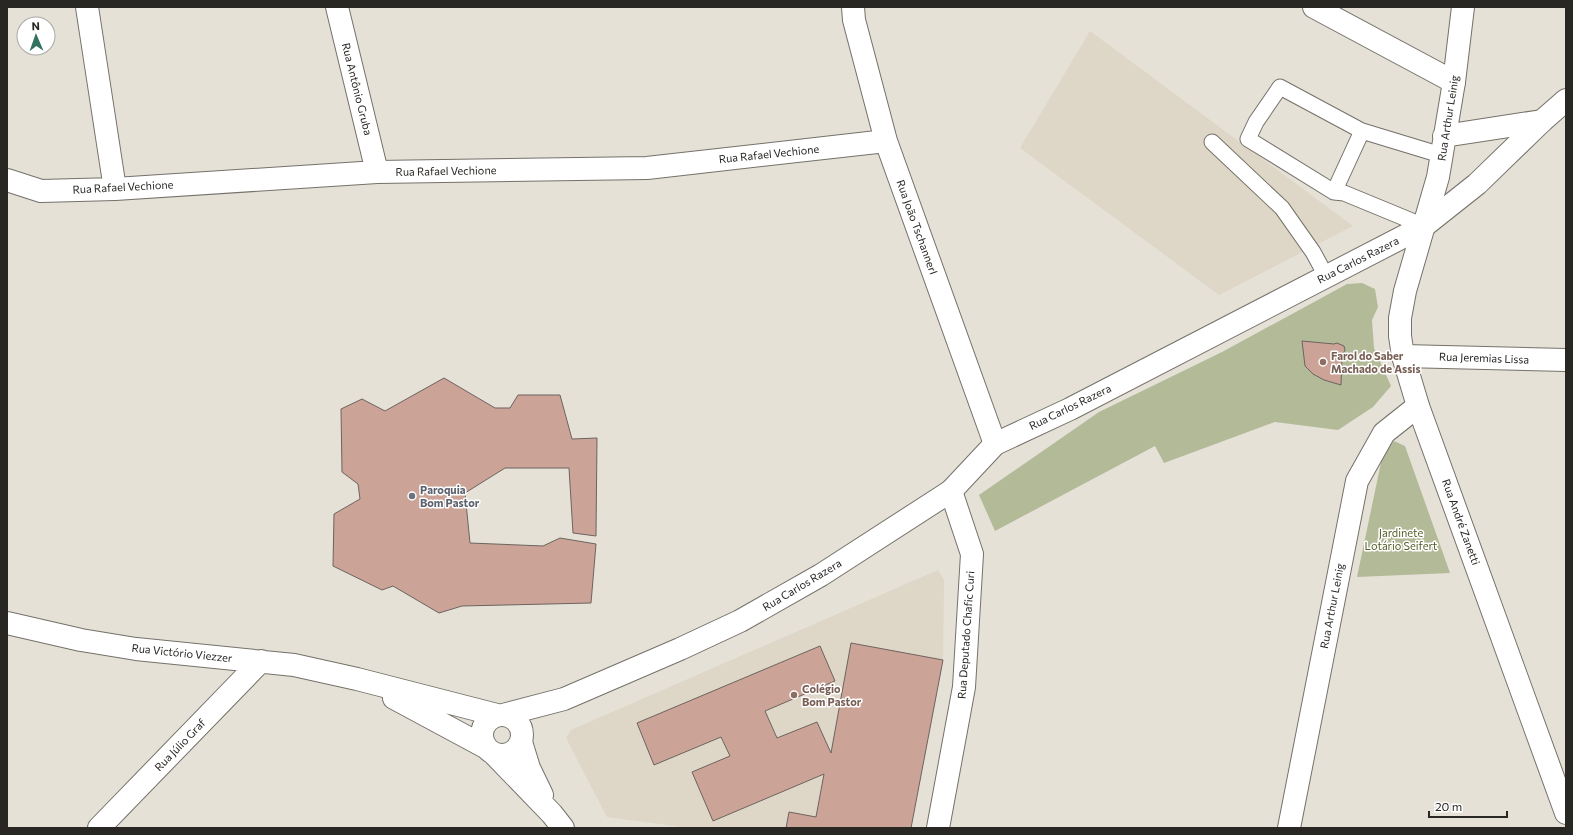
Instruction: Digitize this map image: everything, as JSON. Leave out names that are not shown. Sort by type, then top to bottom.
[{"type":"street","points":[[86,7],[115,189]]},
{"type":"street","name":"Rua Antônio Gruba","points":[[337,7],[377,172]]},
{"type":"street","name":"Rua João Tschannerl","points":[[853,7],[854,20],[886,141],[995,444]]},
{"type":"street","points":[[1314,7],[1454,82]]},
{"type":"street","name":"Rua Arthur Leinig","points":[[1424,226],[1438,177],[1454,82],[1463,7]]},
{"type":"street","name":"Rua Carlos Razera","points":[[500,715],[564,700],[680,649],[781,599],[951,491],[995,444],[1076,405],[1424,226],[1477,184],[1542,121],[1566,100]]},
{"type":"street","points":[[1443,145],[1542,121]]},
{"type":"street","name":"Rua Rafael Vechione","points":[[7,180],[40,191],[115,189],[377,172],[647,168],[886,141]]},
{"type":"street","name":"Rua André Zanetti","points":[[1424,226],[1405,291],[1400,318],[1400,336],[1403,356],[1418,406],[1566,813]]},
{"type":"street","name":"Rua Jeremias Lissa","points":[[1403,356],[1566,360]]},
{"type":"street","name":"Rua Arthur Leinig","points":[[1289,828],[1357,481],[1384,433],[1418,406]]},
{"type":"street","name":"Rua Deputado Chafic Curi","points":[[938,828],[964,687],[972,554],[951,491]]},
{"type":"street","name":"Rua Victório Viezzer","points":[[7,623],[81,640],[136,650],[294,665],[357,679],[500,715]]},
{"type":"street","name":"Rua Júlio Graf","points":[[99,828],[261,661]]},
{"type":"street","name":"Rua Victório Viezzer","points":[[357,679],[490,750],[557,821]]},
{"type":"street","name":"Rua Carlos Razera","points":[[522,739],[564,700]]},
{"type":"street","points":[[500,715],[515,719],[522,730],[522,739],[513,752],[499,755],[490,750],[483,742],[483,729],[491,718],[500,715]]},
{"type":"street","name":"Rua Victório Viezzer","points":[[522,739],[535,782],[557,821]]},
{"type":"lane","points":[[1424,226],[1344,193],[1334,192],[1248,139],[1256,122],[1280,87],[1362,131],[1443,145]]},
{"type":"lane","points":[[1334,192],[1362,131]]},
{"type":"lane","points":[[1212,142],[1282,208],[1312,252],[1326,276]]},
{"type":"shaded area","points":[[1090,31],[1353,226],[1219,295],[1020,148]]},
{"type":"shaded area","name":"Colégio Bom Pastor","points":[[938,570],[944,580],[943,660],[911,828],[690,828],[607,817],[566,738],[571,730]]},
{"type":"green space","points":[[1362,283],[1375,289],[1378,307],[1372,320],[1374,348],[1391,386],[1373,407],[1338,430],[1275,422],[1164,463],[1155,446],[995,531],[979,495],[1099,412],[1222,352],[1347,284]]},
{"type":"green space","name":"Jardinete Lotário Seifert","points":[[1394,441],[1405,446],[1450,573],[1357,577],[1383,453]]},
{"type":"building","name":"Farol do Saber Machado de Assis","points":[[1302,341],[1337,343],[1344,346],[1345,350],[1342,356],[1341,385],[1324,380],[1313,374],[1305,366]]},
{"type":"building","name":"Paroquia Bom Pastor","points":[[444,378],[495,408],[510,408],[518,395],[560,395],[572,439],[597,438],[596,536],[573,533],[569,468],[505,468],[465,493],[470,543],[543,546],[560,538],[596,544],[591,603],[462,606],[439,613],[393,586],[382,590],[333,566],[334,514],[360,499],[358,484],[342,472],[341,409],[362,399],[385,411]]},
{"type":"building","name":"Colégio Bom Pastor","points":[[851,643],[943,660],[911,828],[786,828],[789,812],[816,817],[824,774],[713,821],[692,772],[730,756],[721,737],[654,765],[637,723],[820,646],[835,681],[765,711],[777,738],[817,722],[831,753]]},
{"type":"place","name":"Farol do Saber Machado de Assis","points":[[1323,362]]},
{"type":"place","name":"Paroquia Bom Pastor","points":[[412,496]]},
{"type":"place","name":"Colégio Bom Pastor","points":[[794,695]]}]
